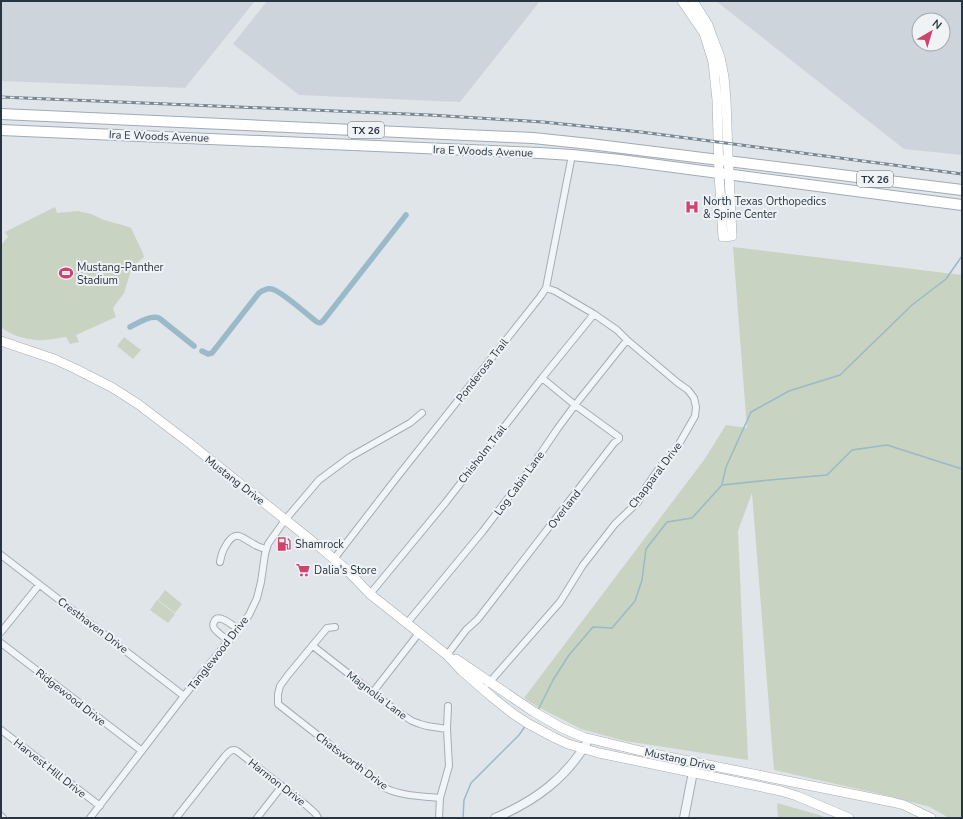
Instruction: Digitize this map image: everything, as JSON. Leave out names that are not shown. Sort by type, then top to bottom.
[{"type":"main road","points":[[688,2],[708,25],[717,61],[724,77],[726,100],[724,175],[728,237]]},
{"type":"main road","name":"Ira E Woods Avenue","points":[[1,114],[533,138],[962,190]]},
{"type":"main road","name":"Ira E Woods Avenue","points":[[1,130],[572,155],[962,205]]},
{"type":"main road","points":[[454,149],[455,134]]},
{"type":"main road","points":[[911,199],[912,192],[922,185]]},
{"type":"main road","name":"Mustang Drive","points":[[1,341],[54,359],[76,369],[113,388],[149,412],[334,559],[370,594],[447,655],[462,671],[556,725],[589,739],[649,753],[892,802],[904,805],[931,818]]},
{"type":"main road","name":"Mustang Drive","points":[[487,686],[507,709],[527,723],[568,744],[583,749],[645,763],[781,791],[797,796],[849,818]]},
{"type":"street","name":"Ponderosa Trail","points":[[334,559],[546,288],[572,155]]},
{"type":"street","name":"Chapparal Drive","points":[[487,686],[560,602],[583,565],[615,524],[638,502],[646,487],[662,464],[676,452],[694,416],[696,407],[694,398],[688,390],[617,330],[594,314],[546,288]]},
{"type":"street","name":"Chisholm Trail","points":[[370,594],[446,502],[542,378],[594,314]]},
{"type":"street","name":"Log Cabin Lane","points":[[407,624],[483,531],[528,472],[575,405],[627,340]]},
{"type":"street","name":"Overland","points":[[447,655],[460,636],[478,619],[619,438],[542,378]]},
{"type":"street","name":"Tanglewood Drive","points":[[90,818],[184,696],[249,615],[257,598],[266,549],[285,520],[319,480],[350,457],[410,423],[422,413]]},
{"type":"street","points":[[220,562],[222,552],[231,538],[235,536],[239,535],[252,544],[266,549]]},
{"type":"street","name":"Cresthaven Drive","points":[[1,555],[184,696]]},
{"type":"street","points":[[1,632],[39,585]]},
{"type":"street","points":[[229,641],[214,627],[213,623],[216,619],[220,618],[226,620],[238,630]]},
{"type":"street","points":[[313,646],[327,628],[335,627]]},
{"type":"street","points":[[373,692],[420,633]]},
{"type":"street","name":"Ridgewood Drive","points":[[1,643],[142,751]]},
{"type":"street","name":"Magnolia Lane","points":[[313,646],[395,710],[412,721],[428,726],[447,728]]},
{"type":"street","name":"Chatsworth Drive","points":[[313,646],[280,686],[277,700],[278,704],[385,788],[409,795],[440,798]]},
{"type":"street","points":[[439,818],[440,798],[449,766],[447,728],[448,706]]},
{"type":"street","name":"Harvest Hill Drive","points":[[1,730],[100,806]]},
{"type":"street","points":[[494,818],[518,807],[550,785],[568,769],[589,739]]},
{"type":"street","name":"Harmon Drive","points":[[176,818],[231,750],[237,751],[282,786],[306,805],[316,814],[318,818]]},
{"type":"street","points":[[684,818],[696,762]]},
{"type":"street","points":[[257,818],[282,786]]},
{"type":"shaded area","points":[[1,1],[255,1],[185,88],[1,81]]},
{"type":"shaded area","points":[[267,1],[540,1],[460,102],[299,95],[233,44]]},
{"type":"shaded area","points":[[716,1],[962,1],[962,155],[904,149]]},
{"type":"green space","name":"Mustang-Panther Stadium","points":[[55,207],[57,213],[78,211],[131,228],[144,257],[132,267],[124,293],[113,308],[116,317],[76,335],[79,342],[70,344],[66,337],[44,340],[23,338],[1,327],[1,245],[8,237],[5,232]]},
{"type":"green space","points":[[733,247],[962,275],[962,818],[949,818],[930,807],[889,796],[774,770],[752,493],[738,531],[748,760],[625,741],[581,729],[538,707],[524,698],[704,460],[726,425],[747,428]]},
{"type":"green space","points":[[124,337],[141,350],[133,359],[117,346]]},
{"type":"green space","points":[[165,590],[182,604],[175,613],[158,600]]},
{"type":"green space","points":[[157,600],[175,614],[168,623],[150,610]]},
{"type":"green space","points":[[777,803],[819,815],[827,818],[778,818]]},
{"type":"waterway","points":[[202,351],[208,354],[212,353],[259,293],[266,289],[275,290],[280,293],[320,323],[406,215]]},
{"type":"waterway","points":[[722,484],[726,467],[751,412],[789,391],[840,375],[912,305],[946,279],[962,256]]},
{"type":"waterway","points":[[130,327],[148,318],[159,318],[194,346]]},
{"type":"waterway","points":[[538,710],[553,680],[569,655],[593,627],[612,628],[635,601],[642,580],[646,549],[667,522],[692,518],[722,485],[827,475],[852,450],[887,445],[962,469]]},
{"type":"waterway","points":[[463,818],[464,800],[471,783],[519,735],[526,725]]},
{"type":"railway","points":[[1,97],[430,115],[543,122],[641,132],[962,174]]},
{"type":"place","name":"North Texas Orthopedics & Spine Center","points":[[692,207]]},
{"type":"place","name":"Mustang-Panther Stadium","points":[[66,273]]},
{"type":"place","name":"Shamrock","points":[[284,544]]},
{"type":"place","name":"Dalia's Store","points":[[303,570]]}]
